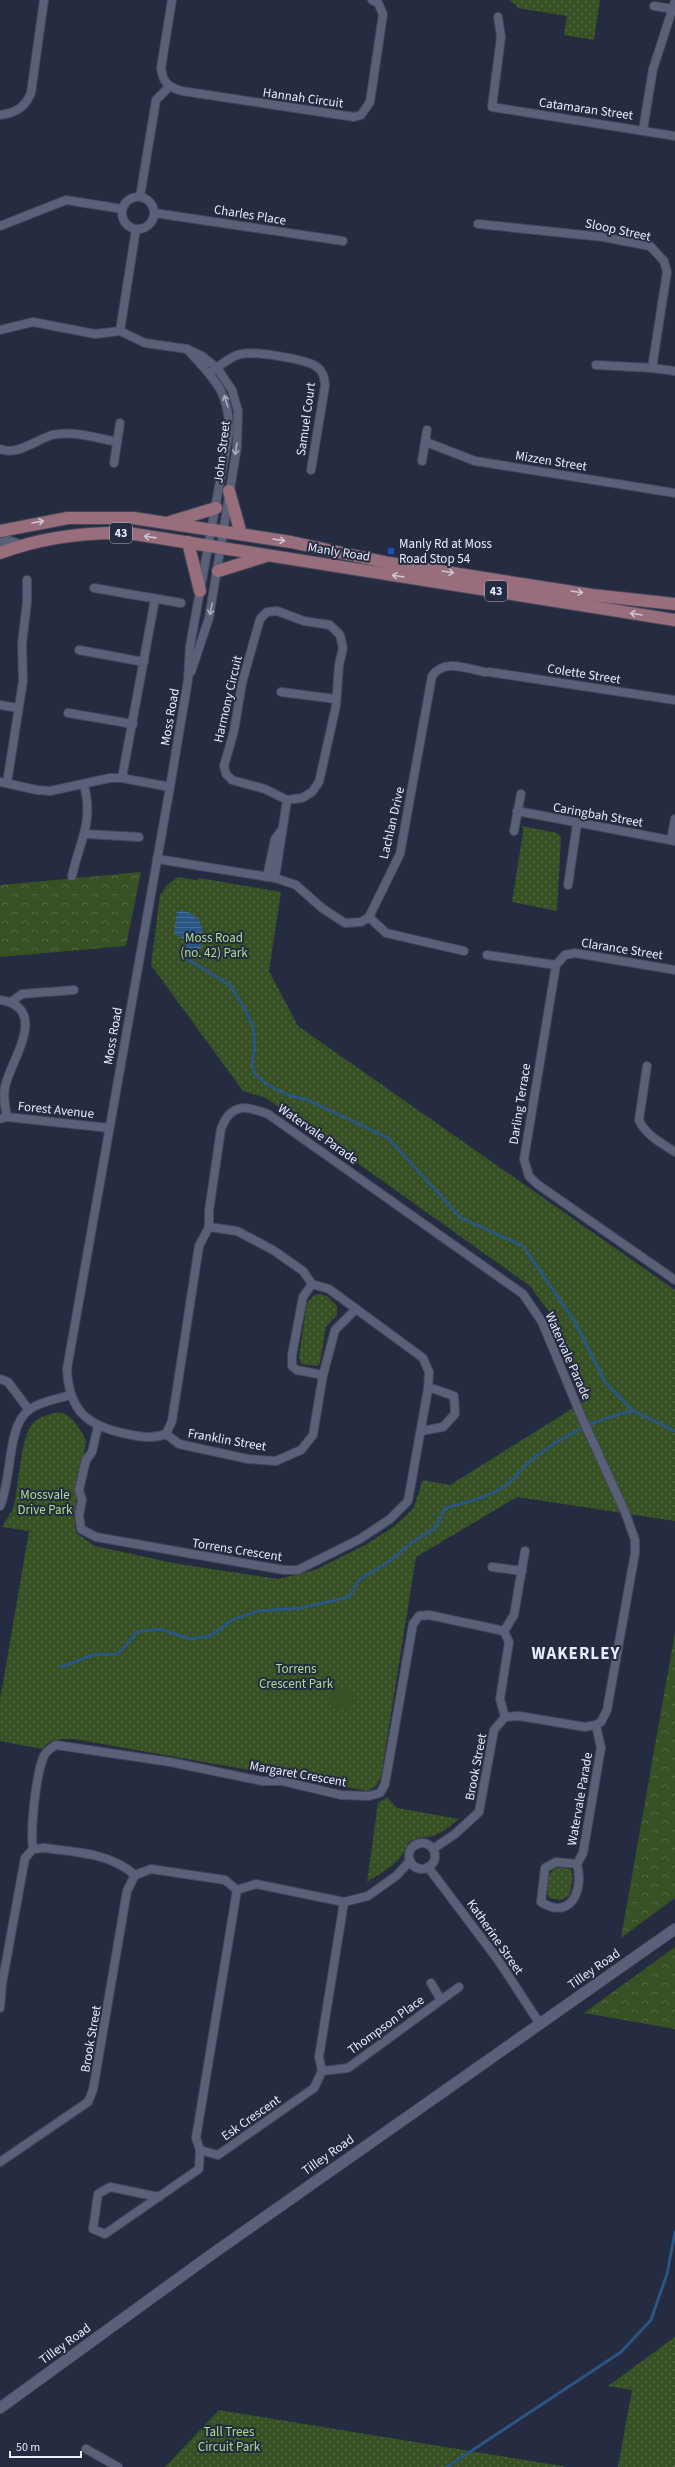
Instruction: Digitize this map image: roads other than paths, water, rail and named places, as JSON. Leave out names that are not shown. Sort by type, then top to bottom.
[{"type":"main road","points":[[229,491],[241,534]]},
{"type":"main road","points":[[167,523],[216,508]]},
{"type":"main road","name":"Manly Road","points":[[0,531],[45,521],[90,516],[133,518],[291,542],[389,563],[592,595],[675,604]]},
{"type":"main road","name":"Manly Road","points":[[0,553],[22,545],[54,537],[128,533],[675,620]]},
{"type":"main road","points":[[188,542],[200,591]]},
{"type":"main road","points":[[218,571],[268,555]]},
{"type":"main road","name":"Tilley Road","points":[[0,2408],[214,2253],[675,1929]]},
{"type":"street","points":[[0,115],[18,110],[28,100],[31,93],[44,0]]},
{"type":"street","points":[[140,197],[156,100],[169,87],[162,79],[161,68],[172,0]]},
{"type":"street","name":"Hannah Circuit","points":[[169,87],[182,92],[338,116],[354,117],[361,115],[370,102],[383,14],[378,3],[372,0]]},
{"type":"street","points":[[643,130],[653,69],[674,5],[654,6]]},
{"type":"street","name":"Catamaran Street","points":[[498,17],[501,37],[492,107],[675,136]]},
{"type":"street","points":[[140,197],[151,203],[154,213],[150,225],[136,230],[124,222],[122,209],[130,199],[140,197]]},
{"type":"street","points":[[0,226],[66,200],[122,209]]},
{"type":"street","name":"Charles Place","points":[[154,213],[343,241]]},
{"type":"street","name":"Sloop Street","points":[[478,224],[603,237],[650,246],[658,252],[664,261],[667,272],[652,368]]},
{"type":"street","points":[[0,330],[33,322],[95,334],[120,331],[136,230]]},
{"type":"street","name":"John Street","points":[[120,331],[145,343],[187,349],[202,356],[232,390],[238,411],[238,437],[229,491],[217,530]]},
{"type":"street","name":"Samuel Court","points":[[214,371],[232,357],[246,353],[306,362],[320,370],[323,375],[325,386],[311,470]]},
{"type":"street","points":[[596,365],[652,368],[675,371]]},
{"type":"street","name":"John Street","points":[[214,371],[224,395],[230,419],[216,508],[217,530]]},
{"type":"street","points":[[114,464],[120,424]]},
{"type":"street","points":[[422,461],[427,430]]},
{"type":"street","points":[[0,449],[14,451],[53,435],[68,433],[117,442]]},
{"type":"street","name":"Mizzen Street","points":[[426,442],[475,461],[675,493]]},
{"type":"street","points":[[215,547],[217,530]]},
{"type":"street","points":[[215,547],[217,530]]},
{"type":"street","points":[[0,542],[8,540],[22,545]]},
{"type":"street","name":"Moss Road","points":[[188,680],[206,630],[218,571],[215,547]]},
{"type":"street","name":"Moss Road","points":[[71,1395],[67,1369],[170,787],[188,680],[190,646],[200,591],[215,547]]},
{"type":"street","points":[[27,580],[27,602],[22,630],[23,681],[4,782],[37,790],[50,791],[84,785],[110,778],[122,778],[170,787]]},
{"type":"street","points":[[94,588],[181,603]]},
{"type":"street","points":[[122,778],[155,599]]},
{"type":"street","name":"Harmony Circuit","points":[[277,611],[304,621],[330,625],[340,635],[343,648],[336,699],[319,782],[312,792],[302,798],[287,800],[264,789],[232,780],[226,774],[224,766],[234,731],[242,683],[260,619],[266,612],[277,611]]},
{"type":"street","points":[[80,650],[144,662]]},
{"type":"street","name":"Colette Street","points":[[436,669],[449,665],[675,700]]},
{"type":"street","name":"Lachlan Drive","points":[[369,917],[400,854],[432,676],[436,669]]},
{"type":"street","points":[[281,692],[336,699]]},
{"type":"street","points":[[0,705],[18,708]]},
{"type":"street","points":[[68,713],[133,724]]},
{"type":"street","points":[[72,876],[79,846],[86,834],[89,804],[84,785]]},
{"type":"street","points":[[514,831],[521,794]]},
{"type":"street","points":[[275,878],[281,831],[287,800]]},
{"type":"street","name":"Caringbah Street","points":[[518,811],[577,824],[673,840]]},
{"type":"street","points":[[673,840],[675,819]]},
{"type":"street","points":[[568,885],[577,824]]},
{"type":"street","points":[[266,877],[275,840],[281,831]]},
{"type":"street","points":[[86,834],[139,837]]},
{"type":"street","points":[[157,859],[275,878],[296,885],[322,908],[345,923],[362,922],[369,917],[386,932],[464,951]]},
{"type":"street","name":"Clarance Street","points":[[556,965],[565,956],[576,953],[675,970]]},
{"type":"street","points":[[486,955],[556,965]]},
{"type":"street","name":"Darling Terrace","points":[[556,965],[524,1148],[524,1159],[529,1176],[536,1184],[675,1280]]},
{"type":"street","points":[[11,1002],[22,994],[74,990]]},
{"type":"street","points":[[0,1000],[11,1002],[22,1013],[24,1032],[22,1047],[2,1086],[4,1102],[3,1118]]},
{"type":"street","points":[[647,1066],[639,1120],[650,1135],[675,1152]]},
{"type":"street","name":"Watervale Parade","points":[[166,1434],[173,1414],[200,1246],[209,1227],[209,1211],[225,1119],[234,1110],[248,1106],[268,1114],[523,1294],[542,1322],[592,1441],[625,1512],[635,1540],[635,1553],[606,1710],[601,1722],[596,1725],[601,1748],[583,1853],[577,1864],[579,1872],[574,1901],[568,1907],[551,1908],[541,1902],[545,1868],[556,1862],[577,1864]]},
{"type":"street","name":"Forest Avenue","points":[[3,1118],[109,1128]]},
{"type":"street","points":[[209,1227],[237,1231],[303,1271],[312,1284],[303,1297],[292,1355],[292,1366],[297,1370],[323,1375]]},
{"type":"street","name":"Torrens Crescent","points":[[98,1426],[92,1452],[86,1460],[79,1490],[82,1500],[78,1515],[81,1529],[104,1538],[284,1570],[298,1570],[360,1539],[390,1519],[408,1500],[422,1431],[429,1372],[423,1358],[329,1289],[312,1284]]},
{"type":"street","name":"Franklin Street","points":[[166,1434],[179,1444],[196,1449],[248,1459],[276,1461],[301,1450],[313,1435],[323,1375],[334,1330],[356,1309]]},
{"type":"street","points":[[0,1379],[8,1382],[29,1410]]},
{"type":"street","points":[[422,1431],[444,1427],[456,1414],[454,1396],[434,1389],[428,1389]]},
{"type":"street","points":[[0,1506],[18,1428],[23,1415],[38,1405],[71,1395],[80,1412],[98,1426],[145,1437],[157,1437],[166,1434]]},
{"type":"street","points":[[525,1551],[514,1615],[504,1631],[509,1642],[500,1699],[506,1717],[519,1716],[585,1727],[596,1725]]},
{"type":"street","points":[[492,1567],[522,1571]]},
{"type":"street","name":"Margaret Crescent","points":[[34,1849],[31,1837],[32,1819],[44,1756],[56,1745],[170,1762],[262,1781],[282,1781],[341,1795],[369,1796],[380,1793],[386,1784],[413,1624],[419,1616],[429,1615],[496,1628],[504,1631]]},
{"type":"street","name":"Brook Street","points":[[433,1849],[455,1834],[479,1812],[494,1730],[506,1717]]},
{"type":"street","points":[[237,1890],[256,1884],[344,1902],[368,1896],[396,1876],[410,1862],[410,1852],[415,1845],[426,1844],[433,1849],[434,1859],[428,1867],[419,1868],[410,1862]]},
{"type":"street","points":[[0,2008],[25,1858],[34,1849],[44,1848],[108,1858],[123,1864],[135,1875],[151,1869],[225,1880],[237,1890]]},
{"type":"street","name":"Katherine Street","points":[[428,1867],[498,1960],[540,2024]]},
{"type":"street","name":"Brook Street","points":[[0,2162],[88,2102],[94,2090],[128,1891],[135,1875]]},
{"type":"street","points":[[158,2197],[110,2187],[98,2194],[94,2229],[105,2234],[200,2169],[200,2150],[196,2138],[237,1890]]},
{"type":"street","points":[[322,2070],[319,2057],[344,1902]]},
{"type":"street","points":[[431,1983],[441,2000]]},
{"type":"street","name":"Thompson Place","points":[[322,2070],[348,2068],[459,1987]]},
{"type":"street","name":"Esk Crescent","points":[[200,2150],[218,2155],[314,2088],[322,2070]]},
{"type":"street","points":[[86,2449],[118,2467]]},
{"type":"water","points":[[177,911],[189,912],[199,921],[202,930],[201,949],[190,950],[183,939],[174,933]]},
{"type":"waterway","points":[[187,943],[187,959],[230,985],[242,1004],[253,1026],[255,1047],[252,1064],[255,1074],[266,1084],[290,1096],[308,1100],[388,1138],[461,1218],[523,1246],[575,1322],[605,1382],[633,1411],[675,1431]]},
{"type":"waterway","points":[[61,1667],[93,1655],[118,1654],[137,1632],[161,1629],[190,1639],[210,1636],[232,1620],[258,1611],[301,1608],[349,1597],[360,1579],[387,1563],[411,1543],[435,1528],[445,1508],[474,1500],[495,1492],[510,1482],[528,1463],[565,1437],[604,1419],[633,1411]]},
{"type":"waterway","points":[[447,2467],[621,2352],[651,2320],[667,2274],[675,2232]]},
{"type":"place","name":"Manly Rd at Moss Road Stop 54","points":[[391,551]]},
{"type":"district","name":"WAKERLEY","points":[[576,1654]]},
{"type":"park label","name":"Moss Road (no. 42) Park","points":[[214,946]]},
{"type":"park label","name":"Mossvale Drive Park","points":[[45,1502]]},
{"type":"park label","name":"Torrens Crescent Park","points":[[296,1676]]},
{"type":"park label","name":"Tall Trees Circuit Park","points":[[229,2440]]}]
